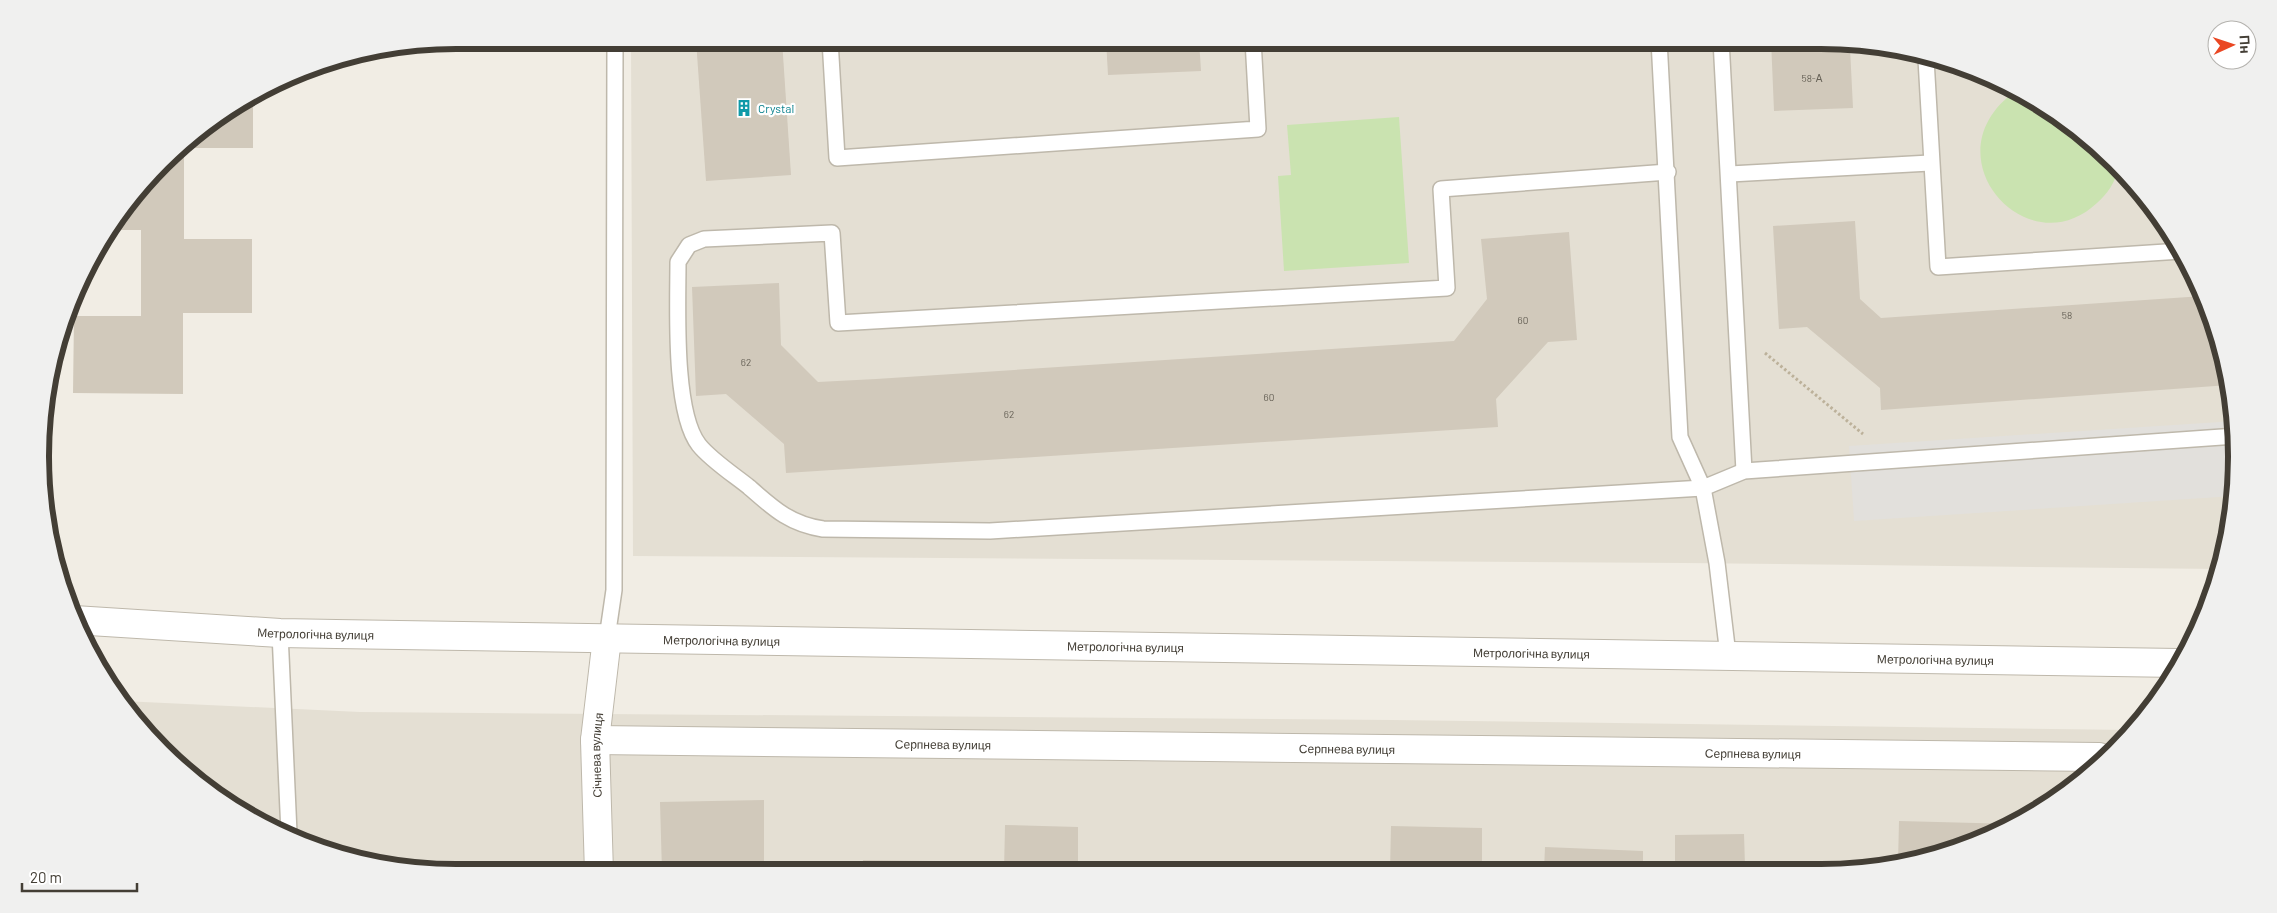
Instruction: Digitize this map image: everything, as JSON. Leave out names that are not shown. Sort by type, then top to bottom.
[{"type":"street","name":"Метрологічна вулиця","points":[[83,621],[280,633],[2172,664]]},
{"type":"street","name":"Січнева вулиця","points":[[600,864],[595,740],[606,638]]},
{"type":"street","name":"Серпнева вулиця","points":[[595,740],[2095,758]]},
{"type":"lane","points":[[606,638],[614,590],[615,49]]},
{"type":"lane","points":[[831,49],[837,158],[1258,130],[1254,49]]},
{"type":"lane","points":[[1660,49],[1668,172],[1680,437],[1703,488],[1717,563],[1728,656]]},
{"type":"lane","points":[[1722,49],[1730,174],[1744,472]]},
{"type":"lane","points":[[1926,63],[1930,163],[1938,267],[2173,252]]},
{"type":"lane","points":[[1730,174],[1930,163]]},
{"type":"lane","points":[[1668,172],[1441,189],[1447,288],[838,324],[832,233],[704,239],[690,245],[678,262],[682,401],[688,424],[699,446],[780,514],[803,526],[823,529],[990,531],[1703,488],[1744,472],[2227,437]]},
{"type":"lane","points":[[280,633],[289,828]]},
{"type":"path","points":[[1759,348],[1868,437]]},
{"type":"shaded area","points":[[631,49],[1820,49],[1874,52],[1900,57],[1952,70],[2024,103],[2069,133],[2109,168],[2144,208],[2160,230],[2186,276],[2207,325],[2225,403],[2228,456],[2225,510],[2212,569],[1684,563],[633,556]]},
{"type":"shaded area","points":[[2226,422],[2228,456],[2226,497],[1854,521],[1849,446]]},
{"type":"shaded area","points":[[130,701],[360,712],[1392,720],[2123,730],[2109,745],[2069,780],[2024,810],[1952,843],[1874,861],[1820,864],[456,864],[403,861],[351,850],[325,843],[276,822],[230,796],[208,780],[168,745]]},
{"type":"green space","points":[[2011,96],[2047,117],[2089,150],[2116,176],[2108,192],[2097,203],[2070,220],[2042,222],[2017,213],[1996,195],[1983,171],[1981,144],[1991,116]]},
{"type":"green space","points":[[1399,117],[1409,263],[1284,271],[1278,176],[1291,175],[1287,125]]},
{"type":"building","name":"Crystal","points":[[697,49],[783,49],[791,175],[706,181]]},
{"type":"building","points":[[1107,49],[1200,49],[1201,71],[1108,75]]},
{"type":"building","points":[[1500,49],[1542,49],[1500,52]]},
{"type":"building","points":[[1771,49],[1850,50],[1853,108],[1774,111]]},
{"type":"building","points":[[253,103],[253,148],[190,148],[230,117]]},
{"type":"building","points":[[184,154],[184,239],[252,239],[252,313],[183,313],[183,394],[73,393],[74,316],[141,316],[141,230],[117,230],[150,188]]},
{"type":"building","points":[[1855,221],[1860,299],[1881,318],[2195,297],[2207,325],[2222,386],[1881,410],[1880,388],[1807,327],[1779,329],[1773,226]]},
{"type":"building","points":[[1569,232],[1577,340],[1548,342],[1496,399],[1498,427],[786,473],[784,444],[726,394],[696,396],[692,287],[779,283],[781,345],[818,382],[876,379],[1454,341],[1487,299],[1481,239]]},
{"type":"building","points":[[764,800],[764,864],[662,864],[660,802]]},
{"type":"building","points":[[1899,821],[1998,824],[1952,843],[1898,856]]},
{"type":"building","points":[[1005,825],[1078,827],[1078,864],[1004,864]]},
{"type":"building","points":[[1391,826],[1482,828],[1482,864],[1390,864]]},
{"type":"building","points":[[1744,834],[1745,864],[1675,864],[1675,835]]},
{"type":"building","points":[[1545,847],[1643,851],[1643,864],[1544,864]]},
{"type":"building","points":[[863,860],[936,861],[936,864],[863,864]]},
{"type":"place","name":"Crystal","points":[[744,108]]}]
